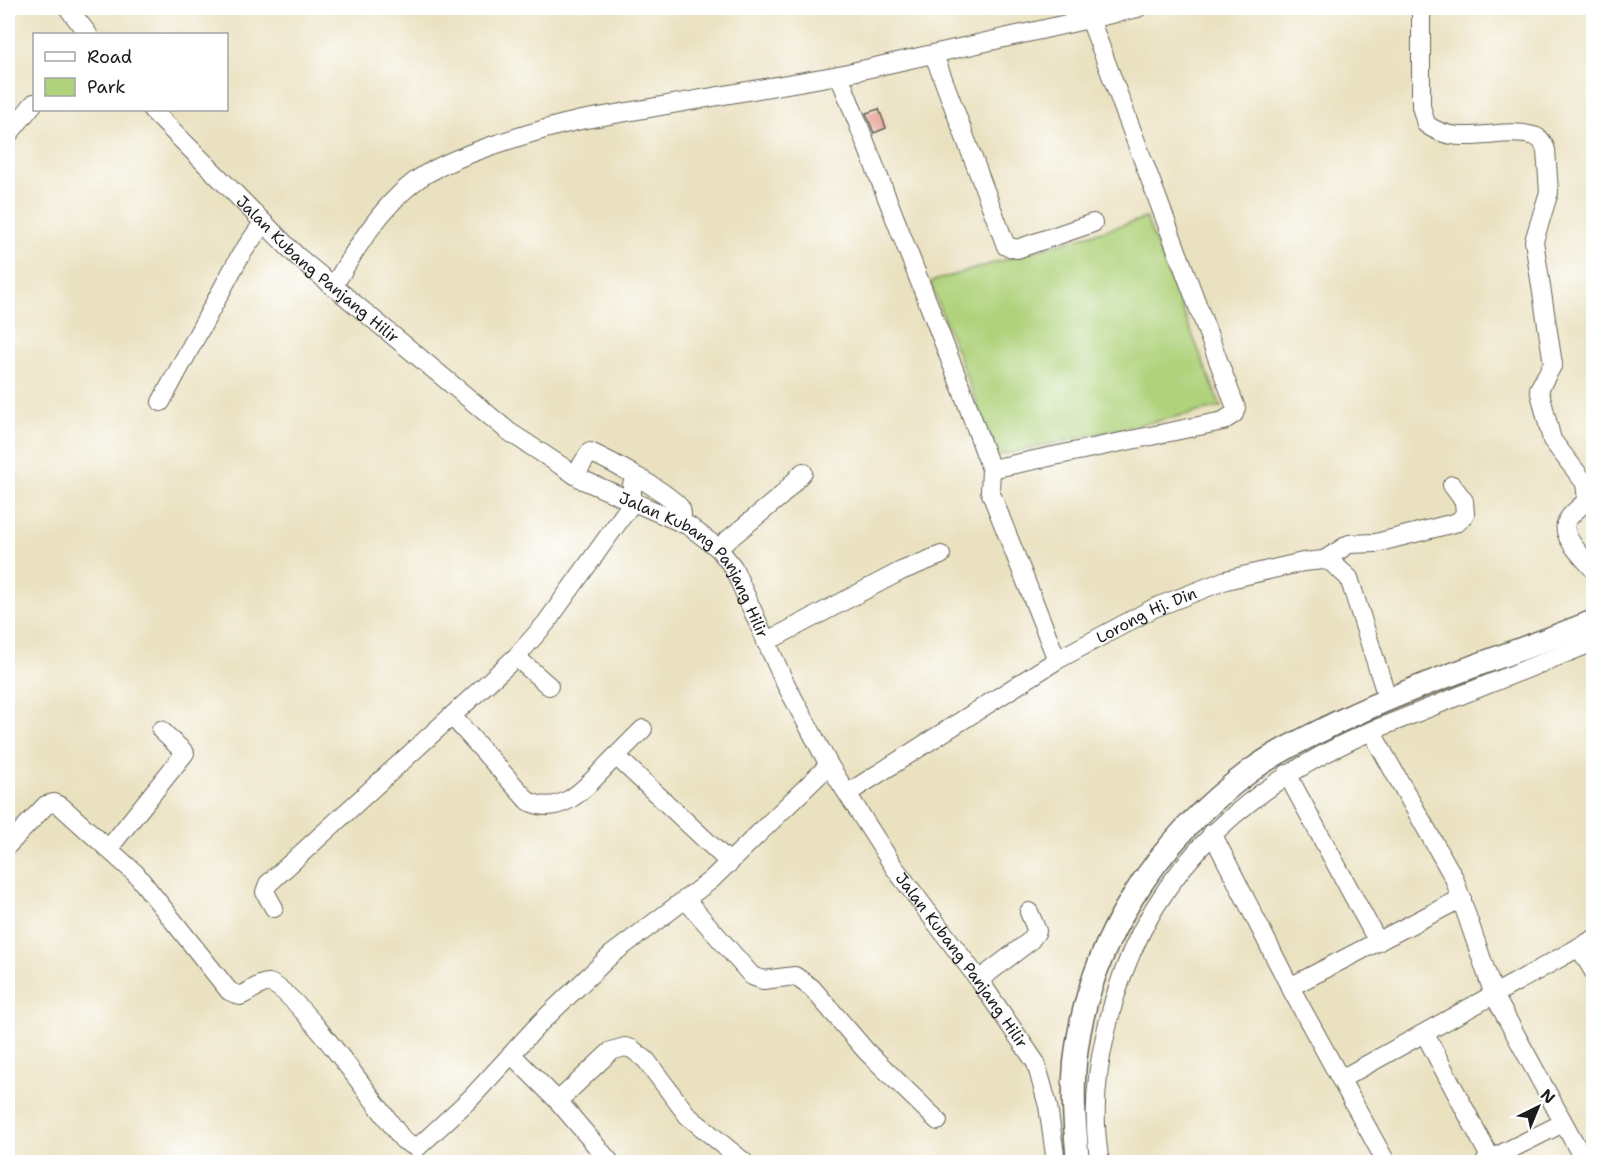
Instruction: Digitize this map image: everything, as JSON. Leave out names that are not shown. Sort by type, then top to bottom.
[{"type":"main road","points":[[1078,1162],[1074,1101],[1076,1062],[1082,1023],[1093,980],[1109,939],[1150,871],[1190,822],[1255,768],[1337,723],[1388,700],[1585,635]]},
{"type":"street","points":[[68,8],[87,33]]},
{"type":"street","points":[[1421,8],[1421,106],[1426,123],[1441,133],[1533,135],[1544,143],[1548,192],[1534,241],[1552,364],[1539,389],[1552,440],[1585,483],[1587,500],[1567,521],[1565,527],[1568,537],[1593,570]]},
{"type":"street","points":[[333,287],[379,217],[415,182],[442,167],[546,128],[839,75],[1127,9]]},
{"type":"street","points":[[991,469],[1223,420],[1234,414],[1236,408],[1090,19]]},
{"type":"street","points":[[934,55],[1006,246],[1017,249],[1093,223]]},
{"type":"street","points":[[839,75],[991,469],[990,491],[1057,660]]},
{"type":"street","points":[[8,135],[33,104]]},
{"type":"street","name":"Jalan Kubang Panjang Hilir","points":[[153,111],[263,223],[333,287],[508,431],[575,475],[632,503],[681,523],[708,538],[718,548],[733,567],[806,727],[829,765],[894,867],[979,980],[1036,1063],[1048,1106],[1056,1162]]},
{"type":"street","points":[[162,402],[240,256],[263,223]]},
{"type":"street","points":[[575,475],[590,452],[636,477],[678,505],[682,514],[681,523]]},
{"type":"street","points":[[718,548],[781,496],[803,472]]},
{"type":"street","points":[[274,908],[265,892],[268,884],[516,657],[546,623],[632,503],[632,485],[636,477]]},
{"type":"street","points":[[1324,560],[1349,544],[1376,543],[1458,522],[1465,514],[1464,501],[1452,485]]},
{"type":"street","points":[[766,642],[901,571],[940,555]]},
{"type":"street","points":[[1324,560],[1337,566],[1349,578],[1388,700]]},
{"type":"street","name":"Lorong Hj. Din","points":[[848,793],[1057,660],[1154,608],[1226,580],[1303,561],[1324,560]]},
{"type":"street","points":[[1100,1162],[1096,1116],[1098,1068],[1112,1004],[1136,938],[1171,880],[1212,833],[1243,805],[1287,774],[1371,731],[1585,635]]},
{"type":"street","points":[[516,657],[549,686]]},
{"type":"street","points":[[452,716],[528,801],[542,808],[555,807],[571,799],[643,729]]},
{"type":"street","points":[[109,848],[185,753],[161,730]]},
{"type":"street","points":[[1371,731],[1441,853],[1462,898],[1494,995],[1585,1162]]},
{"type":"street","points":[[616,756],[729,863]]},
{"type":"street","points":[[10,838],[39,811],[54,803],[70,813],[136,874],[229,991],[240,996],[261,985],[271,984],[290,999],[411,1147],[417,1148],[512,1055],[540,1023],[611,955],[686,900],[729,863],[829,765]]},
{"type":"street","points":[[1287,774],[1378,942]]},
{"type":"street","points":[[1212,833],[1290,987],[1386,1162]]},
{"type":"street","points":[[1290,987],[1462,898]]},
{"type":"street","points":[[686,900],[752,976],[763,980],[795,976],[812,988],[866,1051],[938,1121]]},
{"type":"street","points":[[979,980],[1029,941],[1037,931],[1029,912]]},
{"type":"street","points":[[1341,1079],[1586,943],[1593,972]]},
{"type":"street","points":[[1425,1034],[1488,1161],[1563,1123]]},
{"type":"street","points":[[558,1101],[611,1051],[625,1047],[632,1049],[646,1060],[688,1116],[744,1162]]},
{"type":"street","points":[[512,1055],[558,1101],[610,1162]]},
{"type":"green space","points":[[1146,218],[1221,407],[997,456],[930,282]]},
{"type":"building","points":[[879,109],[886,128],[874,133],[866,113]]}]
